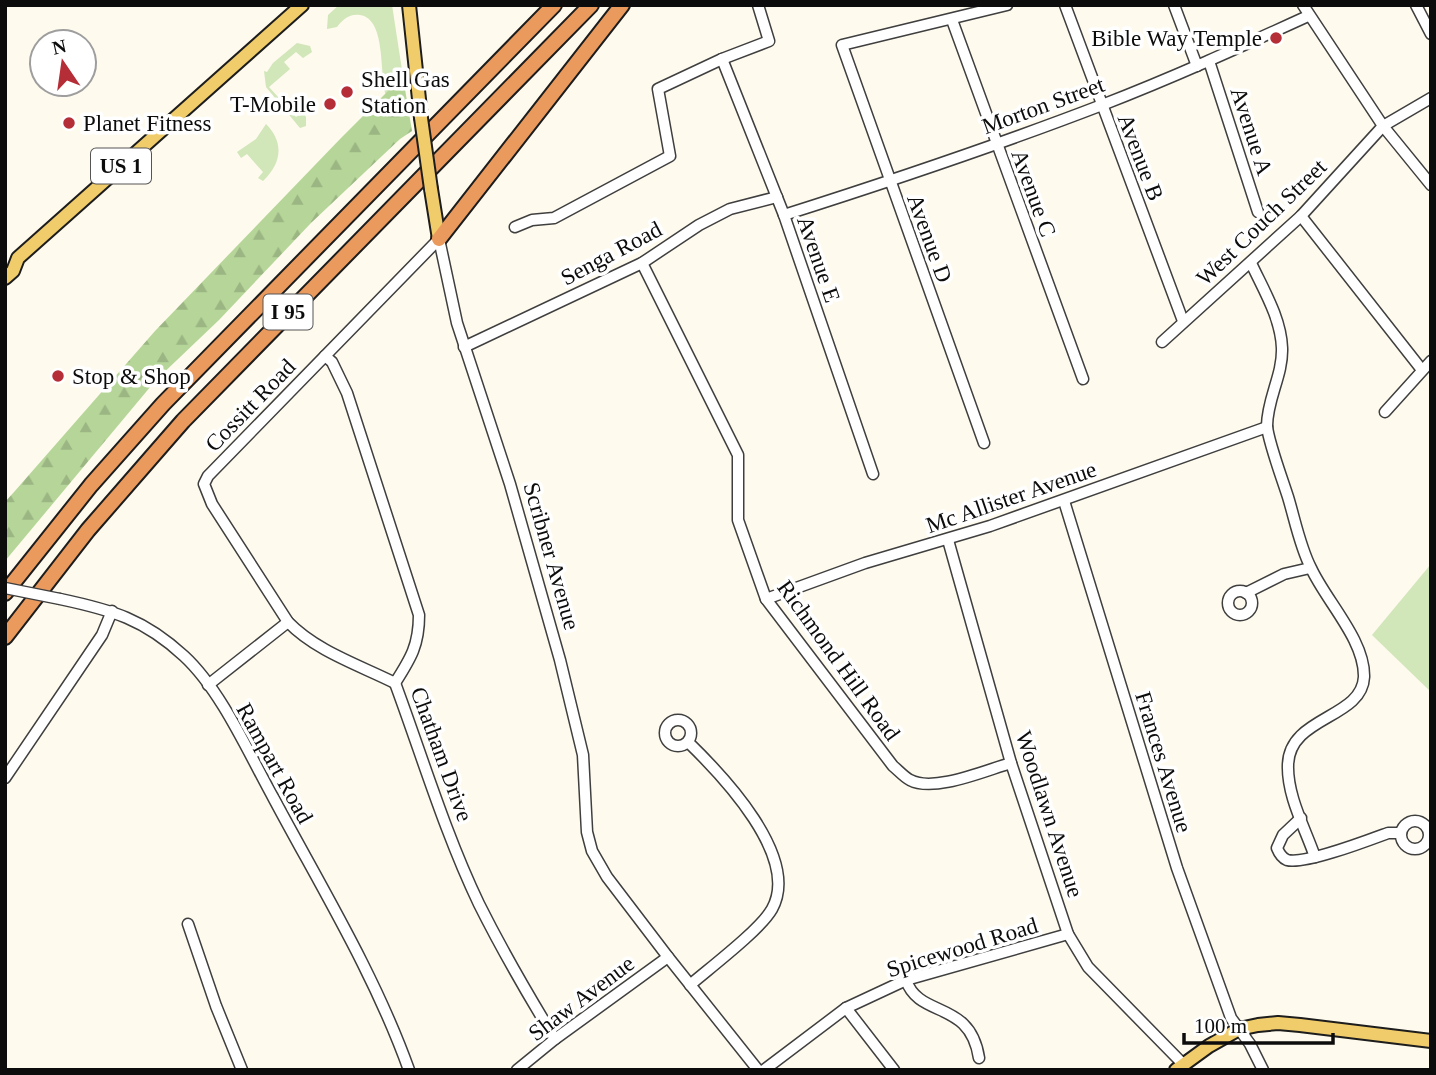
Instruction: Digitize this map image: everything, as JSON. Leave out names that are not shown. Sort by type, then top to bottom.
[{"type":"highway","points":[[471,89],[542,5]]},
{"type":"highway","name":"I 95","points":[[5,590],[91,485],[163,404],[554,5]]},
{"type":"highway","name":"I 95","points":[[5,637],[96,520],[183,421],[591,5]]},
{"type":"highway","points":[[439,239],[622,5]]},
{"type":"main road","name":"US 1","points":[[5,278],[13,271],[12,259],[302,5]]},
{"type":"main road","name":"Scribner Avenue","points":[[409,6],[421,118],[439,239]]},
{"type":"main road","points":[[1179,1067],[1209,1045],[1240,1029],[1278,1023],[1431,1041]]},
{"type":"street","points":[[515,227],[532,220],[554,218],[670,156],[658,89],[722,59],[769,41],[758,5]]},
{"type":"street","points":[[952,20],[1007,5]]},
{"type":"street","name":"Avenue B","points":[[1065,5],[1182,321]]},
{"type":"street","points":[[1174,5],[1197,66]]},
{"type":"street","points":[[1303,5],[1383,127],[1431,184]]},
{"type":"street","points":[[1416,5],[1431,34]]},
{"type":"street","name":"Morton Street","points":[[784,215],[890,181],[1101,105],[1209,61],[1308,16]]},
{"type":"street","name":"Avenue D","points":[[952,20],[842,46],[984,443]]},
{"type":"street","name":"Avenue C","points":[[952,20],[1083,379]]},
{"type":"street","name":"Avenue E","points":[[722,59],[784,215],[873,474]]},
{"type":"street","name":"Avenue A","points":[[1209,61],[1258,212]]},
{"type":"street","name":"West Couch Street","points":[[1162,342],[1182,321],[1251,263],[1301,216],[1383,127],[1431,98]]},
{"type":"street","name":"Senga Road","points":[[464,347],[642,263],[699,225],[730,209],[777,197]]},
{"type":"street","points":[[1301,216],[1422,370]]},
{"type":"street","name":"Scribner Avenue","points":[[439,239],[447,283],[464,347],[510,484],[560,660],[583,755],[589,843],[607,877],[758,1070]]},
{"type":"street","name":"Cossitt Road","points":[[395,683],[324,648],[300,634],[288,622],[212,504],[204,484],[208,475],[439,239]]},
{"type":"street","name":"Richmond Hill Road","points":[[642,263],[738,455],[738,520],[766,599],[893,766],[910,780],[926,785],[948,782],[1012,763]]},
{"type":"street","points":[[1251,263],[1276,318],[1282,347],[1280,370],[1267,427],[1310,568],[1355,642],[1364,678],[1353,701],[1320,720],[1301,735],[1288,762],[1289,785],[1315,857]]},
{"type":"street","name":"Chatham Drive","points":[[325,356],[332,362],[347,393],[419,615],[419,636],[412,656],[395,683],[478,902],[524,989],[555,1040]]},
{"type":"street","points":[[1385,412],[1431,361]]},
{"type":"street","name":"Mc Allister Avenue","points":[[766,599],[865,563],[948,540],[1267,427]]},
{"type":"street","name":"Frances Avenue","points":[[1064,500],[1177,867],[1231,1018],[1250,1044],[1263,1070]]},
{"type":"street","name":"Woodlawn Avenue","points":[[948,540],[1012,763],[1069,934],[1088,967],[1179,1067]]},
{"type":"street","points":[[1246,593],[1284,574],[1310,568]]},
{"type":"street","name":"Rampart Road","points":[[5,590],[113,611],[141,623],[185,657],[208,685],[232,722],[377,993],[409,1070]]},
{"type":"street","points":[[5,778],[102,635],[113,611]]},
{"type":"street","points":[[208,685],[288,622]]},
{"type":"street","points":[[688,741],[719,773],[764,836],[777,865],[778,890],[773,907],[763,921],[690,985]]},
{"type":"street","points":[[1301,818],[1283,835],[1277,848],[1280,855],[1287,860],[1315,857],[1388,834],[1401,833]]},
{"type":"street","points":[[188,924],[216,1006],[242,1070]]},
{"type":"street","name":"Spicewood Road","points":[[764,1070],[846,1009],[906,980],[1069,934]]},
{"type":"street","name":"Shaw Avenue","points":[[517,1070],[668,957]]},
{"type":"street","points":[[906,980],[909,988],[921,1000],[961,1020],[976,1039],[979,1058]]},
{"type":"street","points":[[846,1009],[894,1070]]},
{"type":"green space","points":[[339,5],[392,5],[404,83],[393,86],[386,95],[378,37],[369,19],[353,15],[337,27],[327,29],[328,15]]},
{"type":"green space","points":[[297,43],[310,46],[312,52],[303,58],[296,52],[284,62],[290,69],[269,87],[296,117],[303,112],[306,126],[300,128],[266,87],[264,71],[267,72],[273,63]]},
{"type":"green space","points":[[404,83],[412,131],[400,139],[311,223],[219,320],[156,380],[5,561],[5,502],[155,331],[393,86]]},
{"type":"green space","points":[[266,124],[276,139],[278,153],[274,168],[263,181],[258,178],[263,172],[247,154],[241,158],[237,152],[256,139]]},
{"type":"green space","points":[[1431,564],[1431,692],[1372,635]]},
{"type":"place","name":"Bible Way Temple","points":[[1276,38]]},
{"type":"place","name":"Shell Gas Station","points":[[347,92]]},
{"type":"place","name":"T-Mobile","points":[[330,104]]},
{"type":"place","name":"Planet Fitness","points":[[69,123]]},
{"type":"place","name":"Stop & Shop","points":[[58,376]]}]
